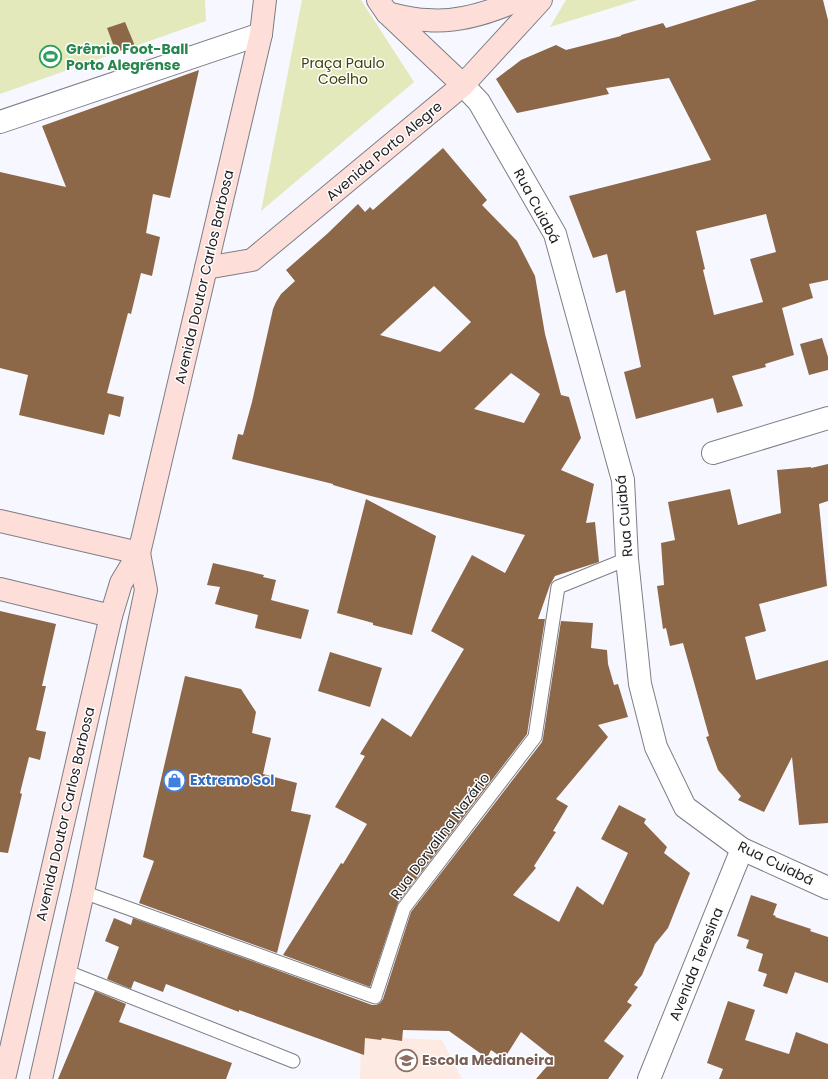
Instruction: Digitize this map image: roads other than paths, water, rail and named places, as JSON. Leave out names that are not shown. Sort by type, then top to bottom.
[{"type":"street","name":"Avenida Doutor Carlos Barbosa","points":[[4,1079],[112,616],[121,583],[139,554],[261,34],[265,0]]},
{"type":"street","points":[[383,7],[428,20],[453,19],[485,13],[518,0]]},
{"type":"street","name":"Avenida Porto Alegre","points":[[206,268],[252,260],[463,85],[541,0]]},
{"type":"street","points":[[383,7],[463,85]]},
{"type":"street","points":[[0,122],[261,34]]},
{"type":"street","name":"Rua Cuiabá","points":[[463,85],[479,102],[555,234],[623,480],[628,559],[640,684],[656,747],[685,807],[742,849],[828,888]]},
{"type":"street","points":[[713,453],[828,418]]},
{"type":"street","points":[[0,521],[139,554]]},
{"type":"street","name":"Avenida Doutor Carlos Barbosa","points":[[41,1079],[83,892],[146,590],[139,554]]},
{"type":"street","points":[[0,589],[112,616]]},
{"type":"street","name":"Avenida Teresina","points":[[649,1079],[742,849]]},
{"type":"lane","name":"Rua Dorvalina Nazário","points":[[83,892],[375,997],[404,908],[535,737],[558,587],[628,559]]},
{"type":"lane","points":[[65,971],[293,1061]]},
{"type":"place","name":"Grêmio Foot-Ball Porto Alegrense","points":[[51,57]]},
{"type":"place","name":"Extremo Sol","points":[[175,780]]},
{"type":"place","name":"Escola Medianeira","points":[[406,1060]]},
{"type":"park label","name":"Praça Paulo Coelho","points":[[343,72]]}]
